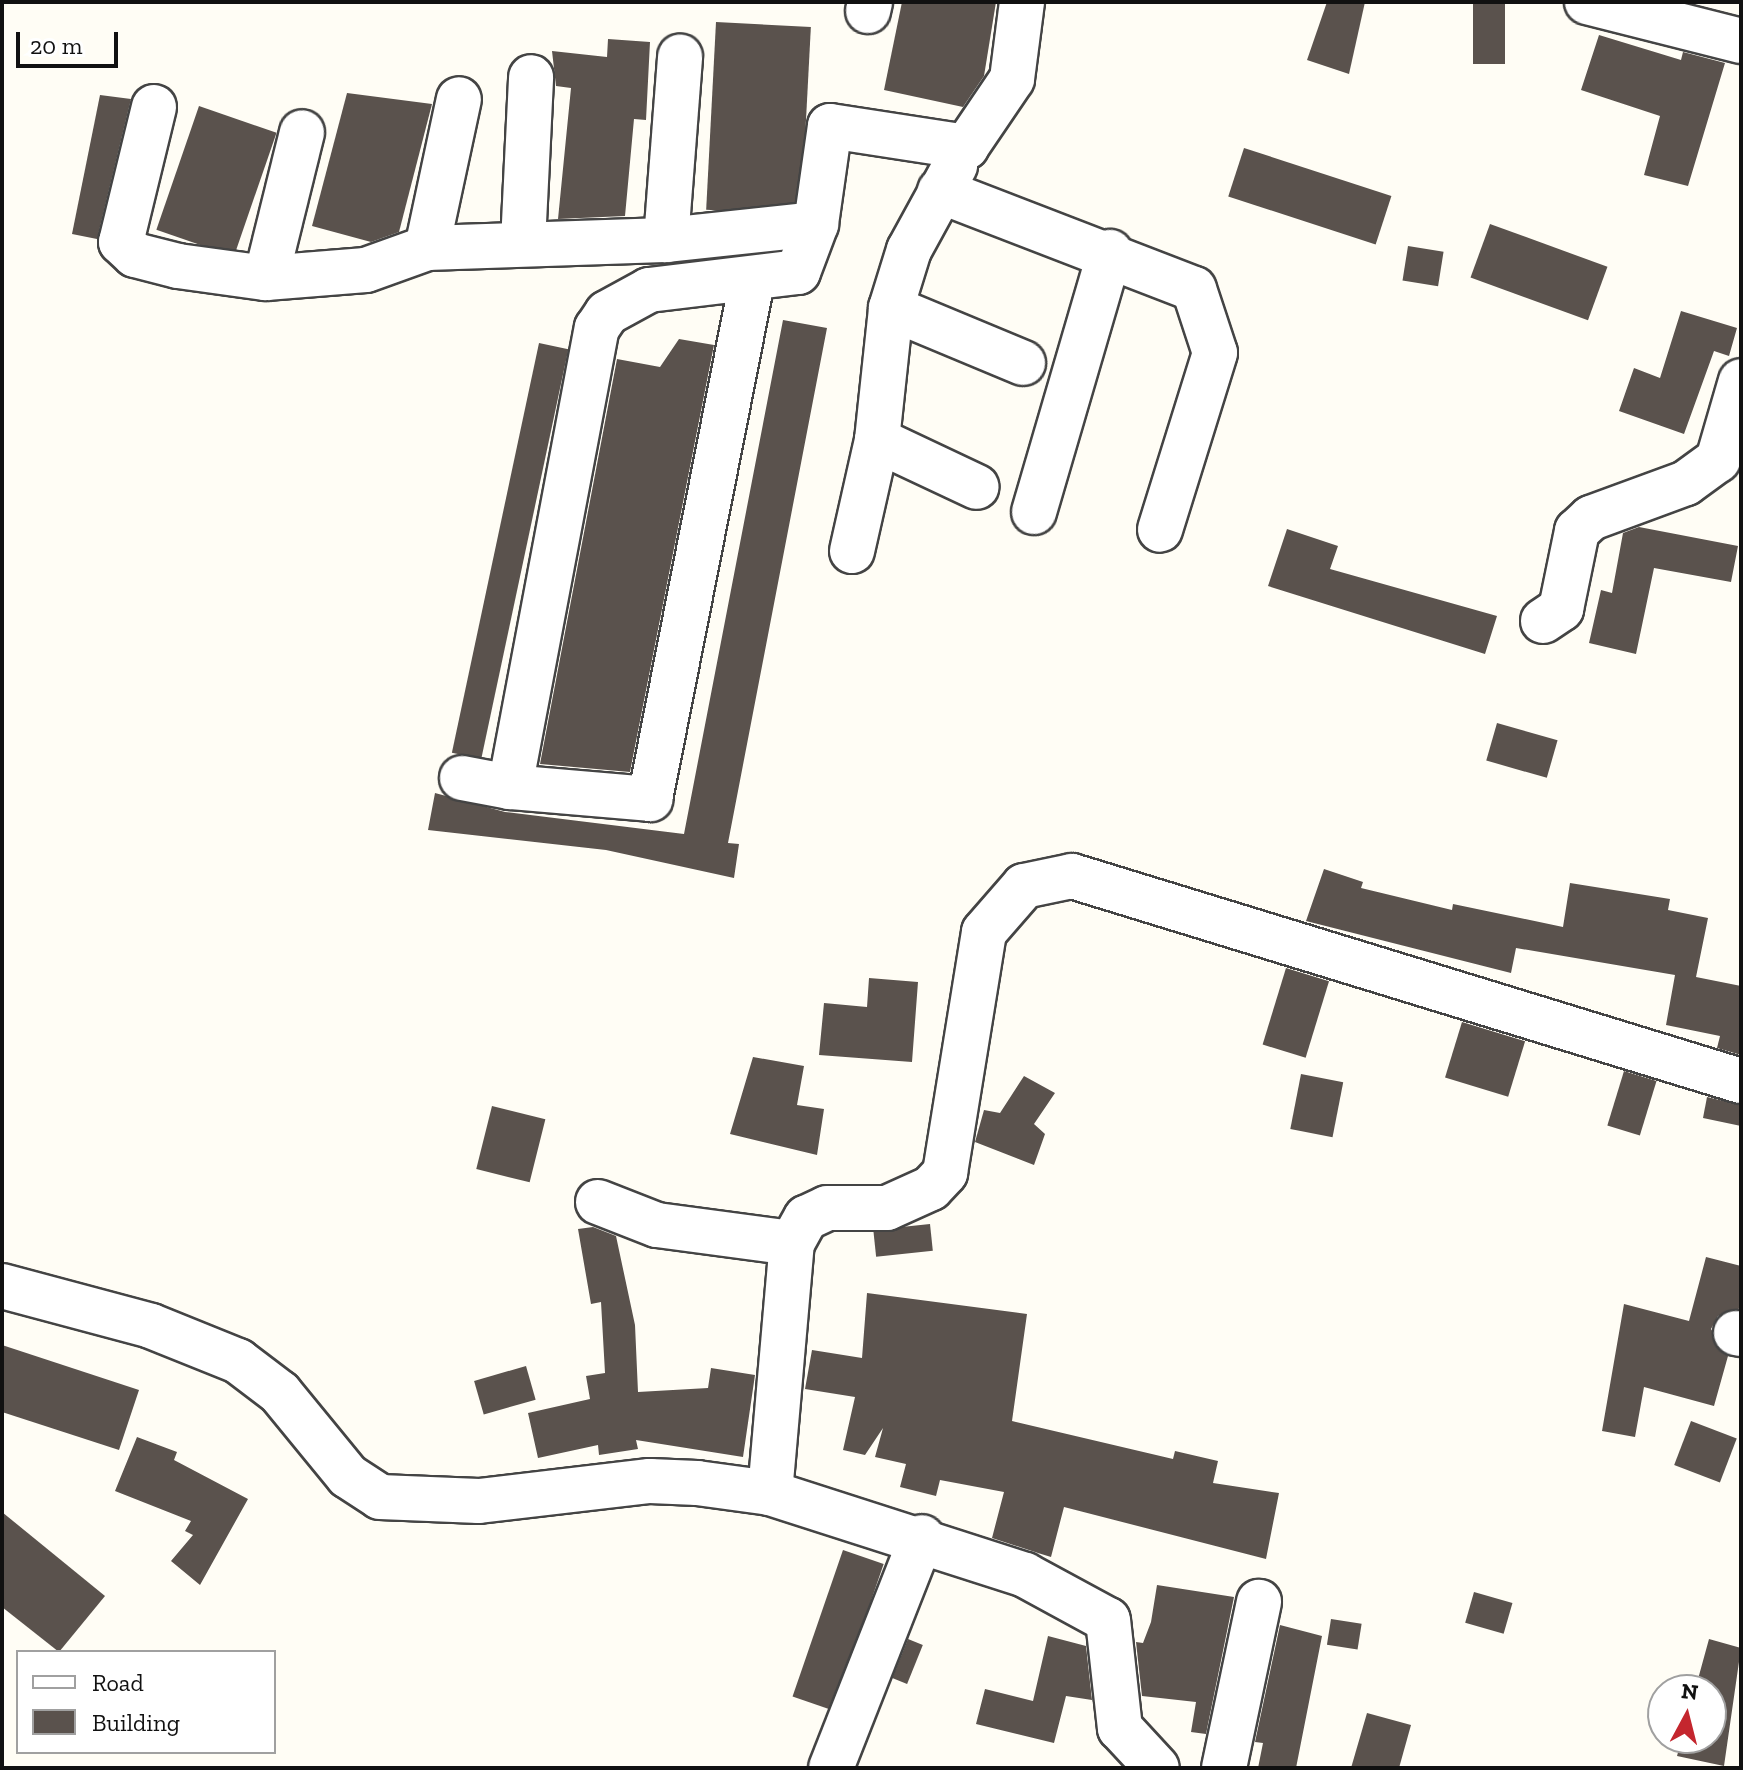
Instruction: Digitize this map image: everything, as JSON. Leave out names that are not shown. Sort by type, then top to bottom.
[{"type":"street","points":[[852,551],[877,440],[891,308],[909,250],[940,191],[1012,79],[1022,2]]},
{"type":"street","points":[[1587,2],[1737,27]]},
{"type":"street","points":[[666,240],[680,57]]},
{"type":"street","points":[[523,243],[531,77]]},
{"type":"street","points":[[427,248],[459,99]]},
{"type":"street","points":[[154,107],[123,230],[126,251],[266,278],[366,270],[427,248],[666,240],[816,224]]},
{"type":"street","points":[[510,787],[597,328],[627,297],[649,290],[752,281],[798,272],[816,224],[830,126],[966,147]]},
{"type":"street","points":[[266,278],[302,132]]},
{"type":"street","points":[[940,191],[1110,252],[1194,289],[1215,353],[1160,530]]},
{"type":"street","points":[[1034,512],[1110,252]]},
{"type":"street","points":[[462,778],[510,787],[650,799],[752,281]]},
{"type":"street","points":[[891,308],[1023,363]]},
{"type":"street","points":[[1543,621],[1561,609],[1577,531],[1591,518],[1686,483],[1718,460],[1741,381]]},
{"type":"street","points":[[877,440],[977,487]]},
{"type":"street","points":[[770,1493],[792,1243],[806,1218],[827,1208],[906,1204],[945,1173],[984,932],[1024,886],[1072,876],[1741,1081]]},
{"type":"street","points":[[598,1202],[657,1225],[792,1243]]},
{"type":"street","points":[[2,1286],[151,1326],[238,1361],[280,1393],[348,1476],[380,1497],[479,1501],[650,1481],[770,1493],[922,1537],[1025,1575],[1108,1620],[1120,1728],[1157,1768]]},
{"type":"street","points":[[831,1768],[922,1537]]},
{"type":"street","points":[[1224,1768],[1259,1602]]},
{"type":"building","points":[[902,2],[996,2],[984,76],[963,107],[884,90]]},
{"type":"building","points":[[1327,2],[1365,2],[1349,74],[1307,60]]},
{"type":"building","points":[[1473,2],[1505,2],[1505,64],[1473,64]]},
{"type":"building","points":[[716,22],[811,27],[801,215],[706,210]]},
{"type":"building","points":[[1599,35],[1681,60],[1683,52],[1725,63],[1688,186],[1644,175],[1660,116],[1581,90]]},
{"type":"building","points":[[608,39],[650,42],[646,120],[634,119],[625,216],[558,219],[571,88],[556,86],[552,51],[607,57]]},
{"type":"building","points":[[347,93],[432,104],[399,232],[371,242],[312,226]]},
{"type":"building","points":[[100,95],[131,99],[97,239],[72,234]]},
{"type":"building","points":[[199,106],[277,133],[234,257],[156,230]]},
{"type":"building","points":[[1244,148],[1391,196],[1376,244],[1228,197]]},
{"type":"building","points":[[1490,224],[1607,267],[1588,320],[1471,278]]},
{"type":"building","points":[[1408,246],[1444,252],[1438,286],[1403,281]]},
{"type":"building","points":[[1681,311],[1737,328],[1729,356],[1714,351],[1684,434],[1619,411],[1634,368],[1660,378]]},
{"type":"building","points":[[783,320],[827,328],[728,843],[739,844],[734,878],[606,850],[428,830],[435,793],[505,812],[684,834]]},
{"type":"building","points":[[679,339],[714,345],[630,772],[540,764],[617,359],[660,367]]},
{"type":"building","points":[[539,343],[568,349],[481,759],[452,753]]},
{"type":"building","points":[[1639,527],[1738,546],[1731,582],[1654,568],[1636,654],[1589,643],[1601,590],[1612,593],[1623,533]]},
{"type":"building","points":[[1287,529],[1338,546],[1330,569],[1497,616],[1485,654],[1268,586]]},
{"type":"building","points":[[1497,723],[1558,740],[1547,778],[1486,760]]},
{"type":"building","points":[[1324,869],[1363,882],[1361,888],[1452,910],[1453,904],[1563,927],[1570,883],[1670,899],[1668,910],[1708,918],[1696,977],[1741,986],[1741,1055],[1717,1048],[1720,1036],[1666,1025],[1675,975],[1516,948],[1511,973],[1306,921]]},
{"type":"building","points":[[1286,968],[1329,981],[1306,1058],[1263,1045]]},
{"type":"building","points":[[869,978],[918,982],[912,1062],[819,1055],[824,1003],[867,1007]]},
{"type":"building","points":[[1462,1022],[1525,1041],[1508,1097],[1445,1077]]},
{"type":"building","points":[[753,1057],[804,1066],[797,1105],[824,1109],[817,1155],[730,1134]]},
{"type":"building","points":[[1624,1071],[1657,1081],[1640,1135],[1607,1126]]},
{"type":"building","points":[[1301,1074],[1343,1082],[1333,1137],[1290,1129]]},
{"type":"building","points":[[1024,1076],[1055,1093],[1034,1124],[1045,1134],[1034,1165],[975,1142],[984,1110],[1000,1113]]},
{"type":"building","points":[[1707,1097],[1741,1105],[1741,1126],[1703,1118]]},
{"type":"building","points":[[492,1106],[545,1119],[530,1182],[476,1169]]},
{"type":"building","points":[[930,1224],[933,1251],[876,1257],[873,1230]]},
{"type":"building","points":[[593,1227],[616,1236],[635,1325],[638,1392],[708,1388],[711,1368],[755,1375],[743,1457],[636,1440],[638,1449],[599,1455],[598,1445],[538,1458],[528,1413],[590,1399],[586,1376],[605,1373],[601,1302],[591,1304],[578,1229]]},
{"type":"building","points":[[1706,1257],[1741,1266],[1741,1308],[1718,1316],[1711,1329],[1728,1356],[1714,1406],[1644,1387],[1635,1437],[1602,1431],[1624,1304],[1689,1321]]},
{"type":"building","points":[[867,1293],[1027,1314],[1012,1421],[1173,1459],[1175,1451],[1218,1461],[1213,1483],[1279,1493],[1266,1559],[1064,1507],[1051,1557],[992,1538],[1004,1492],[940,1480],[936,1496],[900,1487],[906,1464],[875,1457],[883,1428],[865,1455],[843,1450],[855,1397],[805,1389],[812,1350],[862,1358]]},
{"type":"building","points":[[2,1345],[139,1390],[119,1450],[2,1412]]},
{"type":"building","points":[[526,1366],[536,1400],[484,1415],[474,1381]]},
{"type":"building","points":[[1691,1421],[1737,1439],[1720,1482],[1674,1465]]},
{"type":"building","points":[[137,1437],[177,1452],[174,1460],[248,1499],[200,1585],[171,1561],[193,1535],[185,1531],[191,1521],[115,1491]]},
{"type":"building","points":[[2,1512],[105,1596],[61,1650],[56,1650],[2,1607]]},
{"type":"building","points":[[843,1550],[884,1564],[833,1711],[793,1697]]},
{"type":"building","points":[[1157,1585],[1234,1597],[1206,1734],[1191,1732],[1196,1702],[1142,1696],[1136,1642],[1143,1643],[1151,1622]]},
{"type":"building","points":[[1474,1592],[1512,1603],[1504,1634],[1465,1623]]},
{"type":"building","points":[[1331,1619],[1362,1624],[1358,1650],[1327,1645]]},
{"type":"building","points":[[1280,1625],[1322,1636],[1296,1768],[1258,1768],[1263,1743],[1255,1742]]},
{"type":"building","points":[[1048,1636],[1086,1646],[1092,1700],[1066,1696],[1054,1743],[976,1724],[985,1689],[1033,1701]]},
{"type":"building","points":[[908,1639],[923,1645],[907,1684],[892,1678]]},
{"type":"building","points":[[1709,1639],[1741,1648],[1727,1745],[1727,1674],[1699,1674]]},
{"type":"building","points":[[1367,1713],[1411,1725],[1399,1768],[1351,1768]]},
{"type":"building","points":[[1678,1754],[1726,1754],[1724,1766]]}]
